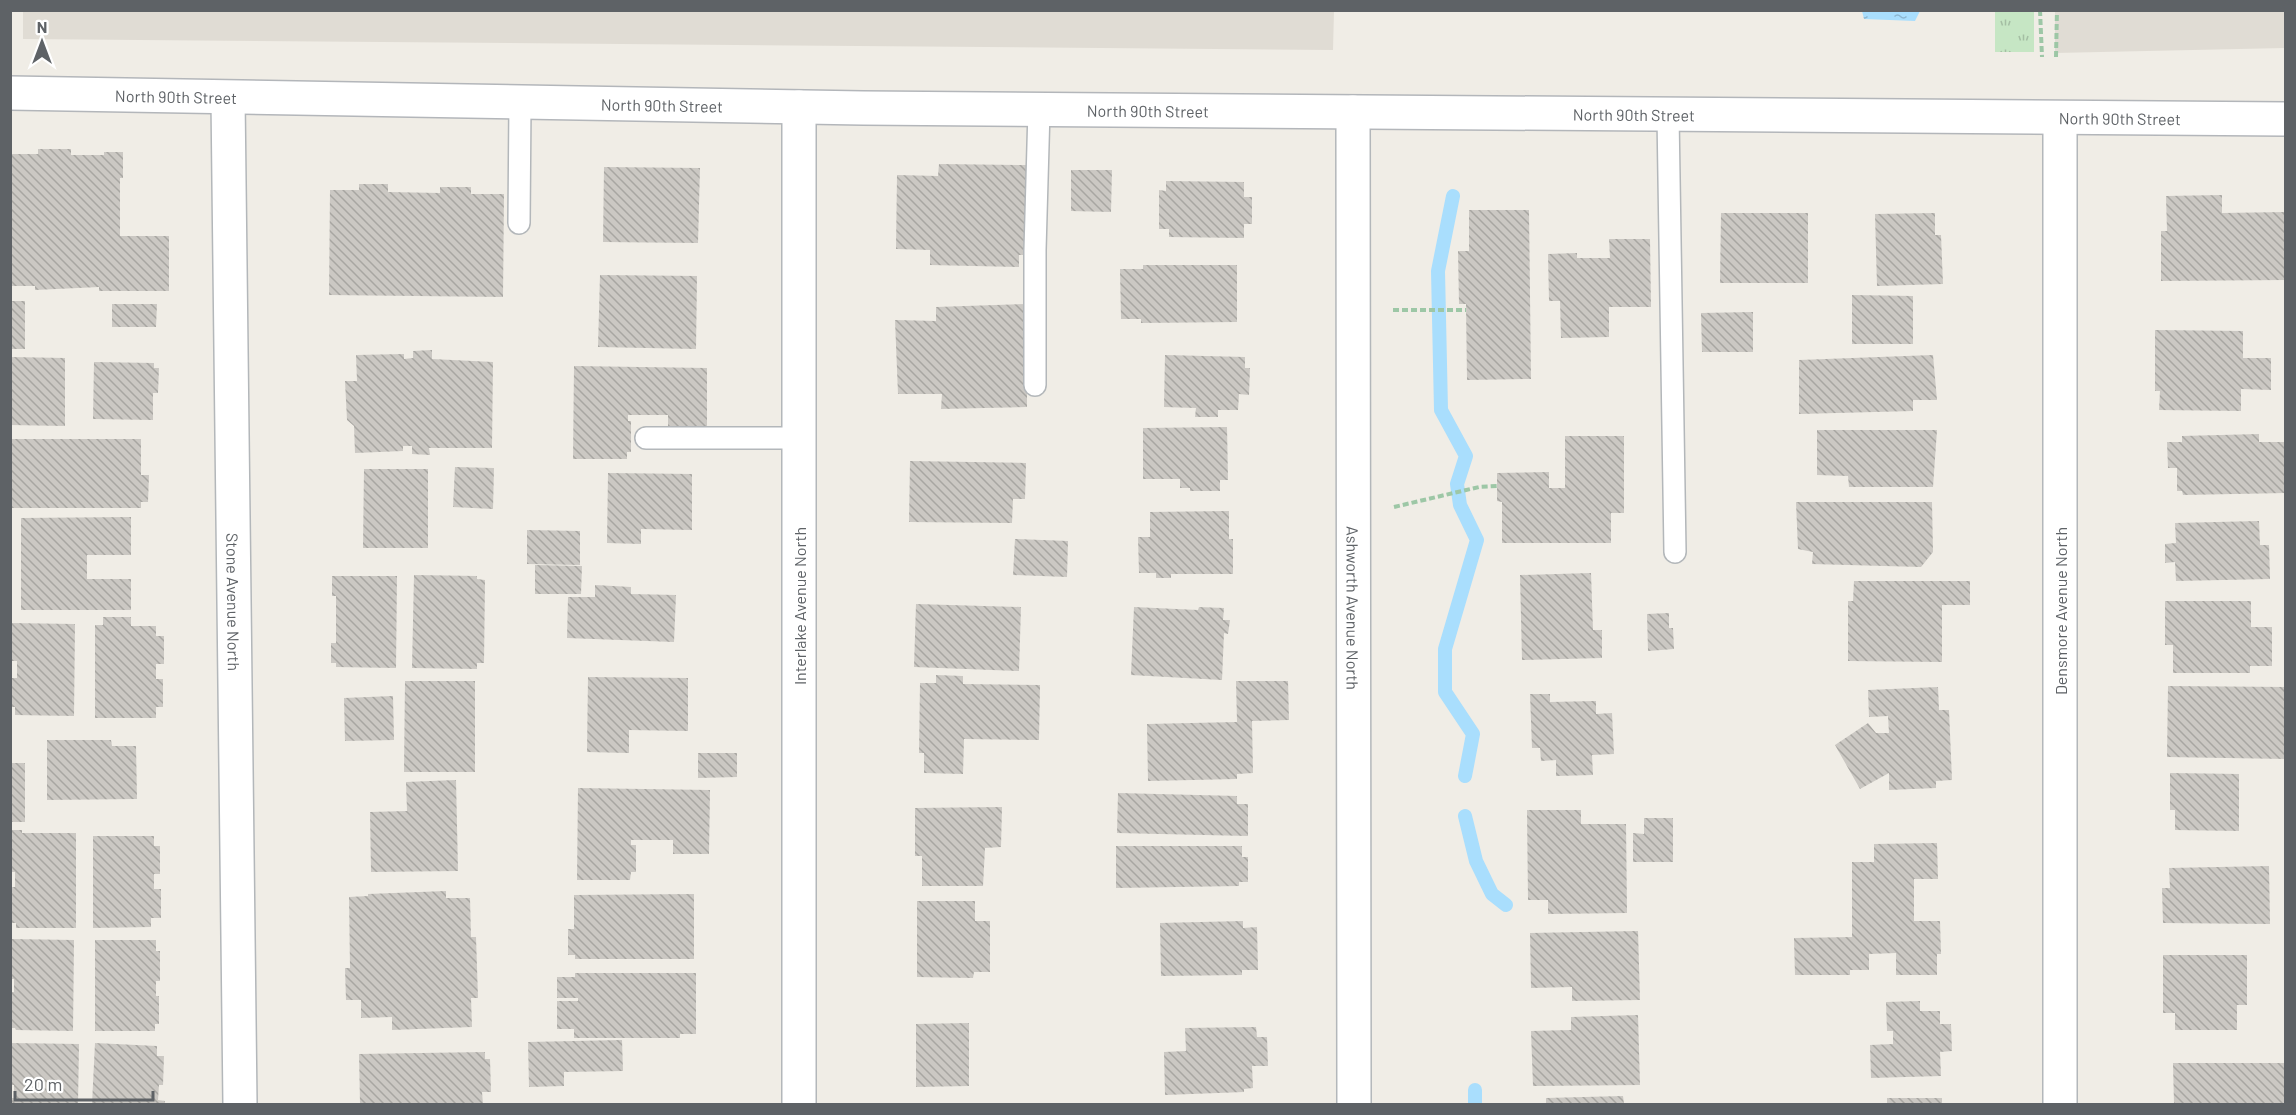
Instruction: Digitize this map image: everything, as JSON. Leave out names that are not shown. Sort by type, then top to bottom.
[{"type":"street","name":"North 90th Street","points":[[10,93],[1039,110],[2286,118]]},
{"type":"street","name":"Stone Avenue North","points":[[228,98],[240,1104]]},
{"type":"street","name":"Interlake Avenue North","points":[[798,1104],[799,107]]},
{"type":"street","name":"Ashworth Avenue North","points":[[1353,112],[1354,1104]]},
{"type":"street","name":"Densmore Avenue North","points":[[2060,118],[2060,1104]]},
{"type":"lane","points":[[519,223],[520,103]]},
{"type":"lane","points":[[1035,385],[1035,250],[1039,110]]},
{"type":"lane","points":[[1668,115],[1676,552]]},
{"type":"lane","points":[[646,438],[800,438]]},
{"type":"path","points":[[2040,10],[2042,57]]},
{"type":"path","points":[[2056,57],[2057,10]]},
{"type":"path","points":[[1389,310],[1466,310]]},
{"type":"path","points":[[1390,508],[1479,487],[1497,486]]},
{"type":"shaded area","points":[[1334,10],[1333,50],[23,39],[23,11]]},
{"type":"shaded area","points":[[2055,11],[2285,11],[2285,48],[2055,53]]},
{"type":"green space","points":[[1995,11],[2034,11],[2034,52],[1995,52]]},
{"type":"water","points":[[1862,10],[1920,11],[1915,21],[1864,19]]},
{"type":"building","points":[[38,149],[71,149],[71,155],[104,155],[104,152],[123,152],[123,178],[120,178],[120,236],[169,236],[169,291],[99,291],[99,287],[35,290],[35,286],[10,286],[10,154],[38,154]]},
{"type":"building","points":[[939,164],[1027,165],[1026,255],[1019,255],[1019,267],[930,265],[930,250],[896,249],[897,175],[938,176]]},
{"type":"building","points":[[604,167],[700,168],[698,243],[603,242]]},
{"type":"building","points":[[1071,170],[1112,170],[1111,212],[1071,211]]},
{"type":"building","points":[[1166,181],[1244,182],[1244,197],[1252,197],[1252,224],[1244,224],[1244,238],[1169,237],[1169,229],[1159,229],[1159,190],[1166,191]]},
{"type":"building","points":[[359,184],[388,184],[388,192],[440,193],[440,187],[471,187],[471,194],[504,194],[503,297],[329,295],[330,190],[359,190]]},
{"type":"building","points":[[2222,195],[2222,213],[2286,212],[2286,280],[2161,281],[2161,231],[2167,231],[2166,196]]},
{"type":"building","points":[[1469,210],[1529,210],[1531,379],[1467,380],[1466,304],[1459,304],[1458,251],[1469,251]]},
{"type":"building","points":[[1721,213],[1808,213],[1808,283],[1720,283]]},
{"type":"building","points":[[1935,213],[1935,235],[1941,235],[1943,284],[1877,286],[1875,214]]},
{"type":"building","points":[[1609,239],[1650,239],[1651,307],[1609,307],[1609,337],[1561,338],[1560,301],[1549,301],[1548,254],[1577,253],[1577,258],[1610,258]]},
{"type":"building","points":[[1143,265],[1237,265],[1237,322],[1141,323],[1141,319],[1121,319],[1120,269],[1143,269]]},
{"type":"building","points":[[600,275],[697,276],[696,349],[598,347]]},
{"type":"building","points":[[1852,295],[1913,296],[1913,344],[1852,344]]},
{"type":"building","points":[[10,301],[25,301],[25,349],[10,349]]},
{"type":"building","points":[[112,304],[157,304],[156,327],[112,327]]},
{"type":"building","points":[[1027,304],[1027,407],[941,409],[942,394],[898,394],[895,320],[936,321],[936,307]]},
{"type":"building","points":[[1753,312],[1753,352],[1702,352],[1701,313]]},
{"type":"building","points":[[2155,330],[2243,331],[2243,358],[2271,358],[2271,390],[2241,389],[2241,411],[2159,410],[2160,391],[2155,391]]},
{"type":"building","points":[[432,350],[432,359],[493,362],[492,448],[429,448],[430,455],[412,454],[412,446],[403,446],[403,451],[355,453],[354,426],[347,420],[345,381],[357,381],[356,355],[404,354],[404,359],[413,358],[413,351]]},
{"type":"building","points":[[1165,355],[1245,357],[1245,368],[1250,368],[1249,395],[1239,394],[1238,410],[1218,410],[1218,417],[1195,417],[1196,408],[1164,407]]},
{"type":"building","points":[[1933,355],[1937,400],[1913,400],[1913,411],[1799,414],[1799,360]]},
{"type":"building","points":[[10,357],[65,358],[65,426],[10,425]]},
{"type":"building","points":[[94,362],[154,363],[154,368],[159,368],[158,393],[153,393],[153,420],[93,419]]},
{"type":"building","points":[[574,366],[707,368],[707,430],[668,430],[668,415],[628,415],[628,421],[631,421],[631,452],[627,452],[627,459],[573,459]]},
{"type":"building","points":[[1227,427],[1228,480],[1220,480],[1220,491],[1190,491],[1190,488],[1180,488],[1180,479],[1143,479],[1143,428]]},
{"type":"building","points":[[1817,430],[1937,430],[1933,487],[1849,487],[1848,476],[1817,475]]},
{"type":"building","points":[[2259,434],[2259,442],[2286,442],[2286,493],[2183,495],[2182,491],[2177,491],[2177,468],[2168,468],[2167,442],[2182,442],[2182,436]]},
{"type":"building","points":[[1565,436],[1624,436],[1624,513],[1611,513],[1611,543],[1502,543],[1502,502],[1497,501],[1497,473],[1549,472],[1549,488],[1565,488]]},
{"type":"building","points":[[12,439],[141,439],[141,475],[149,475],[148,502],[141,502],[141,508],[10,508]]},
{"type":"building","points":[[910,461],[1026,463],[1025,499],[1013,499],[1012,523],[909,522]]},
{"type":"building","points":[[455,467],[494,468],[493,509],[453,507]]},
{"type":"building","points":[[364,469],[428,469],[428,548],[363,548]]},
{"type":"building","points":[[608,473],[692,474],[692,530],[641,529],[641,544],[607,543]]},
{"type":"building","points":[[1796,502],[1932,502],[1933,552],[1921,567],[1812,564],[1813,552],[1798,549]]},
{"type":"building","points":[[1229,511],[1229,539],[1233,539],[1233,574],[1171,574],[1171,578],[1156,578],[1156,573],[1139,573],[1138,537],[1150,537],[1150,512]]},
{"type":"building","points":[[131,517],[131,555],[87,555],[87,579],[131,579],[131,610],[21,610],[21,518]]},
{"type":"building","points":[[2259,521],[2260,545],[2269,545],[2270,579],[2176,581],[2175,562],[2165,563],[2165,544],[2176,543],[2175,523]]},
{"type":"building","points":[[527,530],[580,531],[580,565],[527,564]]},
{"type":"building","points":[[1015,539],[1068,541],[1067,577],[1013,575]]},
{"type":"building","points":[[535,565],[582,566],[581,594],[535,594]]},
{"type":"building","points":[[1591,573],[1593,630],[1602,630],[1602,658],[1522,660],[1520,575]]},
{"type":"building","points":[[414,575],[477,576],[477,579],[485,580],[484,663],[477,663],[477,669],[412,668]]},
{"type":"building","points":[[332,576],[397,576],[396,668],[336,667],[336,663],[331,663],[331,643],[336,643],[336,596],[332,596]]},
{"type":"building","points":[[1854,581],[1970,581],[1970,605],[1942,605],[1942,662],[1848,661],[1848,601],[1853,601]]},
{"type":"building","points":[[595,585],[631,587],[631,594],[676,595],[674,642],[567,638],[568,597],[595,597]]},
{"type":"building","points":[[2165,601],[2251,601],[2251,627],[2272,627],[2272,666],[2250,666],[2250,673],[2173,673],[2173,645],[2165,645]]},
{"type":"building","points":[[916,604],[1021,607],[1019,671],[914,667]]},
{"type":"building","points":[[1134,607],[1198,610],[1199,607],[1224,608],[1223,620],[1230,620],[1228,634],[1224,633],[1222,680],[1131,675]]},
{"type":"building","points":[[1669,613],[1669,628],[1673,628],[1674,649],[1648,651],[1647,614]]},
{"type":"building","points":[[103,617],[131,617],[131,626],[156,626],[156,636],[164,636],[164,664],[156,664],[156,679],[163,679],[163,707],[156,707],[156,718],[95,718],[95,625],[103,625]]},
{"type":"building","points":[[10,623],[75,624],[74,716],[15,715],[15,707],[10,707],[10,678],[17,678],[17,661],[10,661]]},
{"type":"building","points":[[936,675],[963,676],[963,684],[1040,685],[1039,740],[964,739],[963,774],[924,773],[924,753],[919,753],[920,683],[936,683]]},
{"type":"building","points":[[588,677],[688,678],[688,731],[629,730],[629,753],[587,752]]},
{"type":"building","points":[[405,681],[475,681],[475,772],[404,772]]},
{"type":"building","points":[[1236,681],[1288,681],[1289,720],[1252,721],[1253,773],[1237,774],[1237,779],[1148,781],[1147,724],[1237,722]]},
{"type":"building","points":[[2168,686],[2286,687],[2286,759],[2167,757]]},
{"type":"building","points":[[1938,687],[1939,710],[1949,710],[1952,780],[1936,781],[1936,788],[1889,790],[1889,773],[1860,789],[1835,745],[1868,723],[1876,733],[1889,733],[1888,716],[1869,717],[1868,690]]},
{"type":"building","points":[[1530,694],[1550,694],[1550,702],[1596,701],[1596,714],[1612,713],[1614,754],[1592,755],[1593,775],[1556,776],[1556,760],[1541,761],[1540,748],[1532,748]]},
{"type":"building","points":[[393,696],[394,740],[345,741],[344,698]]},
{"type":"building","points":[[47,740],[111,740],[112,746],[136,746],[137,799],[47,800]]},
{"type":"building","points":[[698,753],[737,753],[737,777],[698,778]]},
{"type":"building","points":[[10,763],[25,763],[25,822],[10,822]]},
{"type":"building","points":[[2170,773],[2239,774],[2239,831],[2175,830],[2175,810],[2170,810]]},
{"type":"building","points":[[456,780],[458,871],[371,872],[370,812],[407,811],[406,782]]},
{"type":"building","points":[[578,788],[710,790],[709,854],[673,854],[673,840],[631,840],[631,845],[636,845],[636,872],[631,872],[630,880],[577,880]]},
{"type":"building","points":[[1118,793],[1237,796],[1237,804],[1248,804],[1248,836],[1117,833]]},
{"type":"building","points":[[1002,807],[1001,847],[985,848],[983,886],[922,886],[922,856],[915,856],[915,808]]},
{"type":"building","points":[[1527,810],[1581,810],[1581,824],[1626,824],[1627,913],[1548,914],[1548,900],[1528,900]]},
{"type":"building","points":[[1644,818],[1673,818],[1673,862],[1633,862],[1633,833],[1644,834]]},
{"type":"building","points":[[10,830],[22,830],[22,833],[76,833],[76,928],[16,928],[16,923],[10,923],[10,887],[15,887],[15,872],[10,872]]},
{"type":"building","points":[[93,836],[154,836],[154,846],[160,846],[160,874],[154,874],[154,889],[161,889],[161,918],[151,918],[151,927],[93,928]]},
{"type":"building","points":[[1937,843],[1938,879],[1914,879],[1914,921],[1940,921],[1941,954],[1937,954],[1937,975],[1896,975],[1896,953],[1869,954],[1869,970],[1850,970],[1850,975],[1795,975],[1794,938],[1852,937],[1852,862],[1874,862],[1874,844]]},
{"type":"building","points":[[1116,846],[1242,846],[1242,857],[1248,857],[1248,882],[1239,882],[1239,886],[1116,888]]},
{"type":"building","points":[[2269,866],[2270,924],[2163,923],[2162,888],[2170,888],[2169,868]]},
{"type":"building","points":[[446,891],[446,898],[470,898],[471,937],[476,937],[478,998],[471,998],[472,1027],[392,1030],[392,1017],[361,1018],[361,1000],[346,1000],[345,968],[350,968],[349,897],[368,896],[368,894]]},
{"type":"building","points":[[694,894],[694,959],[575,959],[575,955],[568,955],[568,929],[574,929],[574,895]]},
{"type":"building","points":[[917,901],[975,901],[975,921],[990,921],[990,972],[974,972],[973,978],[917,977]]},
{"type":"building","points":[[1243,921],[1243,928],[1257,927],[1258,970],[1242,970],[1242,975],[1161,976],[1160,923]]},
{"type":"building","points":[[1638,931],[1640,1000],[1572,1001],[1572,987],[1531,988],[1530,933]]},
{"type":"building","points":[[10,939],[74,940],[73,1031],[10,1028],[10,992],[14,992],[14,979],[10,972]]},
{"type":"building","points":[[95,940],[156,940],[156,951],[160,951],[160,981],[156,981],[156,996],[159,996],[159,1024],[155,1024],[155,1031],[95,1031]]},
{"type":"building","points":[[2163,955],[2247,955],[2247,1005],[2237,1005],[2237,1030],[2175,1030],[2175,1013],[2163,1013]]},
{"type":"building","points":[[575,973],[696,973],[696,1034],[680,1034],[680,1038],[574,1038],[574,1029],[557,1029],[557,1001],[578,1001],[578,998],[557,998],[557,977],[575,977]]},
{"type":"building","points":[[1920,1001],[1920,1011],[1940,1011],[1940,1024],[1951,1024],[1952,1051],[1940,1052],[1941,1076],[1871,1078],[1870,1045],[1893,1044],[1893,1031],[1887,1031],[1886,1002]]},
{"type":"building","points":[[1638,1015],[1640,1085],[1533,1086],[1531,1031],[1571,1030],[1571,1017]]},
{"type":"building","points":[[969,1023],[969,1086],[916,1087],[916,1024]]},
{"type":"building","points":[[1256,1027],[1257,1037],[1267,1037],[1268,1066],[1252,1066],[1253,1088],[1244,1089],[1244,1092],[1165,1095],[1164,1052],[1186,1051],[1185,1028]]},
{"type":"building","points":[[622,1040],[623,1071],[564,1072],[564,1086],[529,1087],[528,1042]]},
{"type":"building","points":[[10,1043],[79,1044],[78,1104],[10,1104],[10,1098],[14,1098],[14,1085],[10,1085]]},
{"type":"building","points":[[95,1043],[157,1046],[157,1056],[164,1056],[163,1085],[159,1085],[158,1100],[165,1101],[165,1104],[92,1104]]},
{"type":"building","points":[[485,1052],[485,1059],[490,1059],[491,1092],[482,1092],[483,1104],[360,1104],[359,1054]]},
{"type":"building","points":[[2173,1063],[2286,1063],[2286,1104],[2174,1104]]},
{"type":"building","points":[[1623,1096],[1624,1104],[1546,1104],[1546,1098]]},
{"type":"building","points":[[1887,1098],[1942,1098],[1942,1104],[1887,1104]]},
{"type":"waterway","points":[[1453,196],[1438,271],[1441,410],[1466,456],[1457,484],[1460,505],[1477,540],[1445,649],[1445,692],[1473,734],[1465,776]]},
{"type":"waterway","points":[[1465,816],[1476,861],[1492,894],[1506,905]]},
{"type":"waterway","points":[[1475,1090],[1475,1104]]}]
